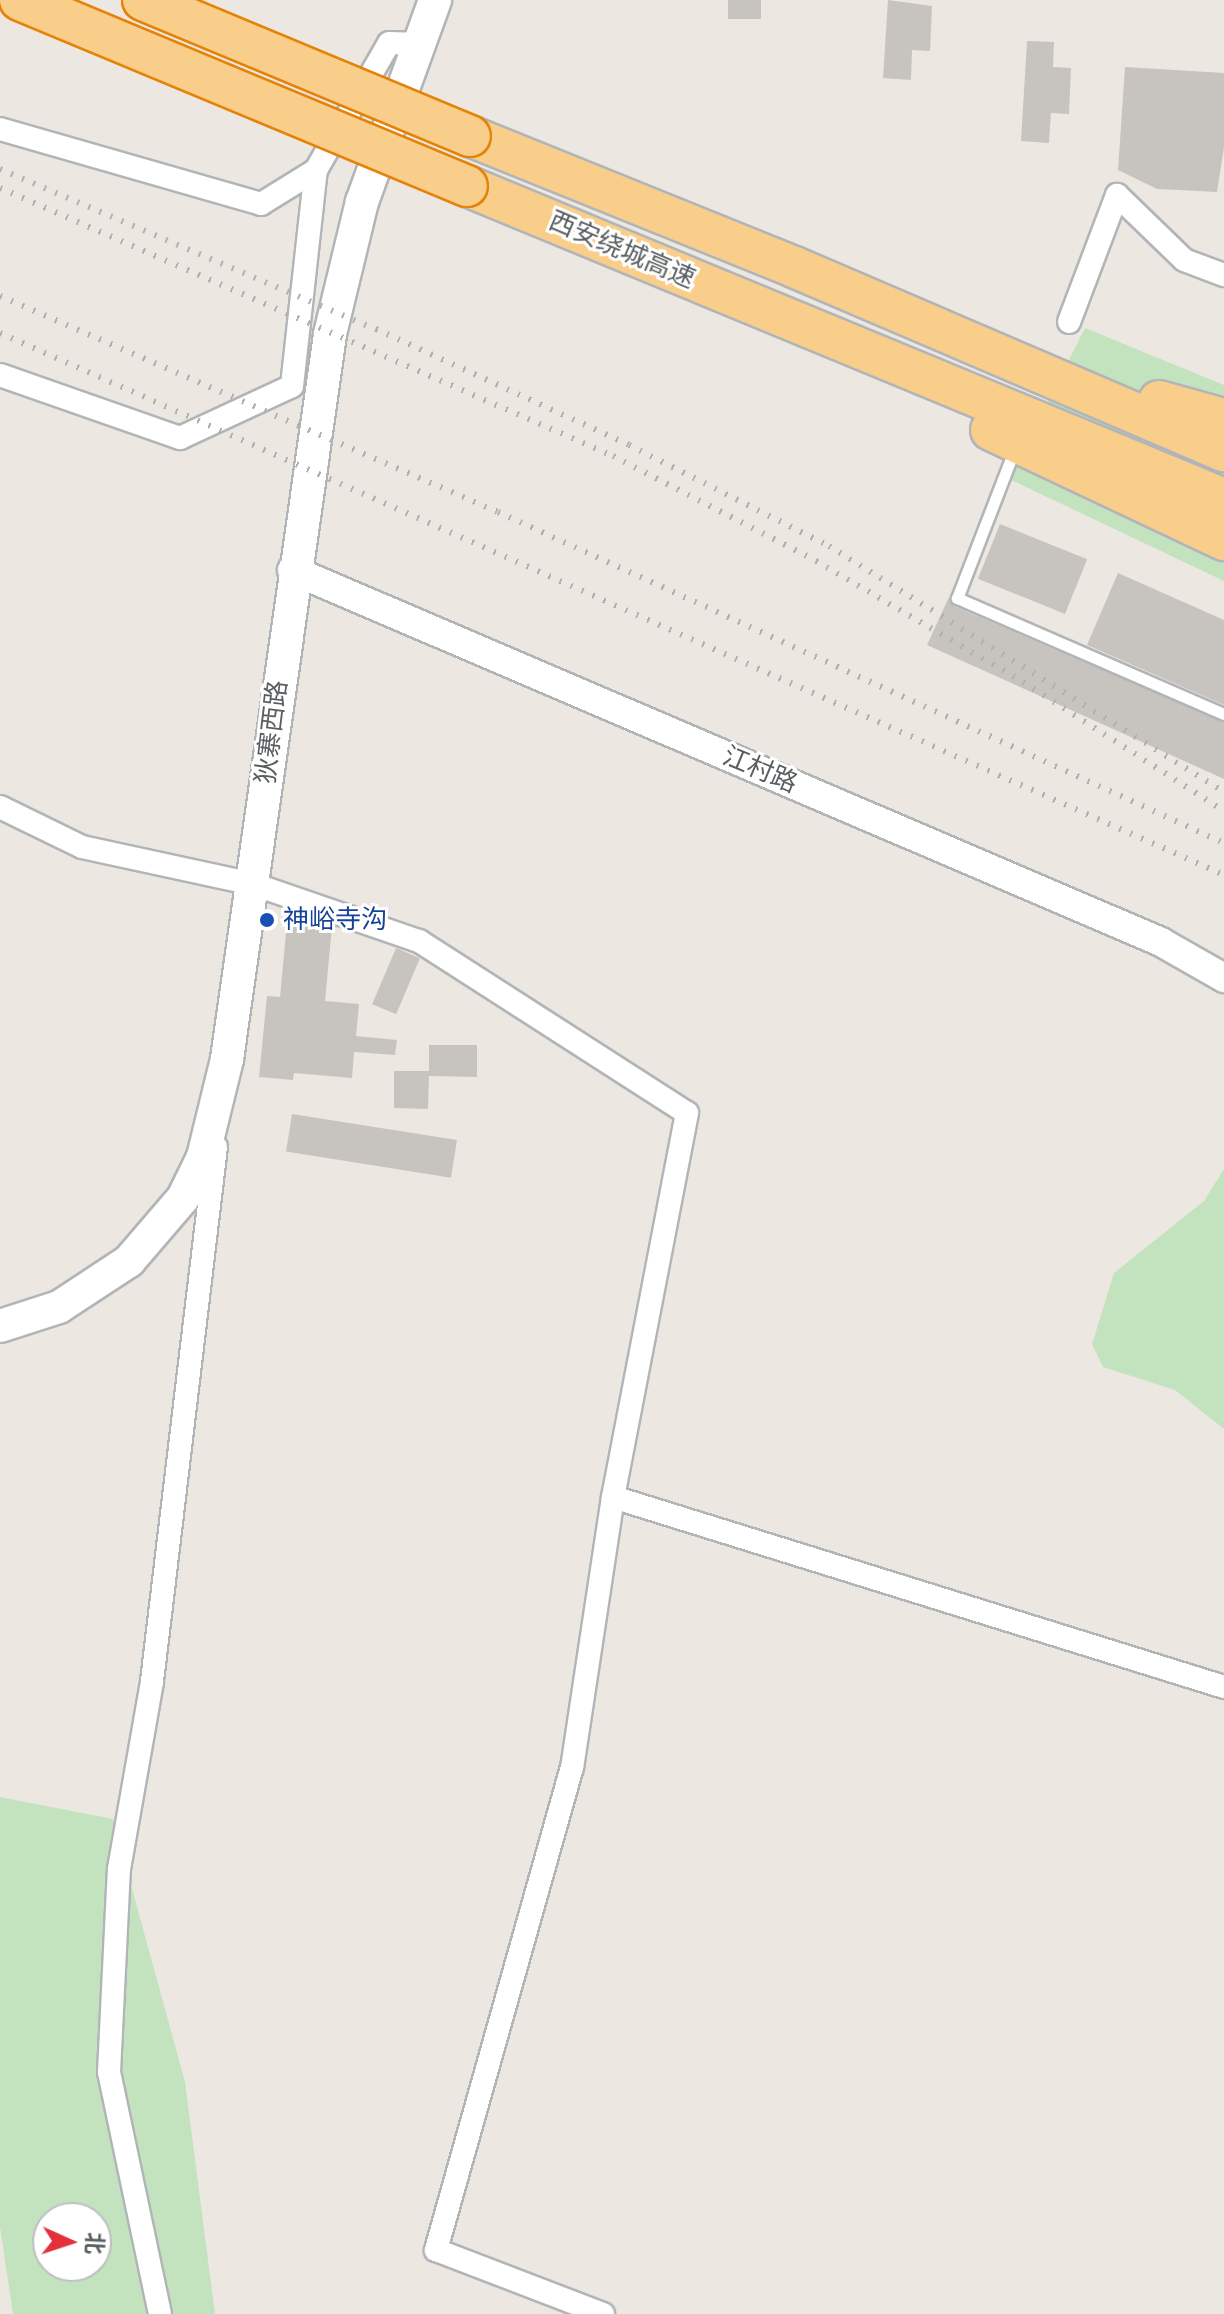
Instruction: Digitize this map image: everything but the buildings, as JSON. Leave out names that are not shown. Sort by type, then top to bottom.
[{"type":"highway","name":"西安绕城高速","points":[[20,0],[1224,499]]},
{"type":"highway","name":"西安绕城高速","points":[[143,0],[928,323],[1224,451]]},
{"type":"highway","points":[[635,256],[1224,540]]},
{"type":"highway","points":[[928,323],[1224,419]]},
{"type":"main road","name":"狄寨西路","points":[[0,1326],[84,1294],[129,1261],[165,1223],[203,1157],[227,1059],[253,884],[292,570],[344,266],[438,0]]},
{"type":"street","points":[[0,375],[180,438],[292,386],[316,170],[389,43],[421,44]]},
{"type":"street","points":[[0,129],[261,204],[316,170]]},
{"type":"street","points":[[1069,322],[1117,195],[1184,260],[1224,275]]},
{"type":"street","name":"江村路","points":[[292,570],[1161,942],[1224,978]]},
{"type":"street","points":[[0,807],[82,847],[253,884],[419,941],[687,1113],[613,1497],[572,1767],[436,2250],[603,2314]]},
{"type":"street","points":[[160,2314],[109,2072],[119,1869],[152,1681],[227,1059]]},
{"type":"street","points":[[613,1497],[1224,1687]]},
{"type":"lane","points":[[1010,461],[957,598],[1224,714]]},
{"type":"green space","points":[[1085,328],[1224,385],[1224,581],[1009,479]]},
{"type":"green space","points":[[1224,1169],[1224,1429],[1175,1390],[1103,1367],[1092,1344],[1114,1273],[1204,1201]]},
{"type":"green space","points":[[0,1797],[113,1819],[185,2082],[215,2314],[13,2314],[0,2227]]},
{"type":"railway","points":[[0,169],[376,329],[629,445],[829,546],[1224,792]]},
{"type":"railway","points":[[0,188],[613,456],[816,561],[1023,682],[1224,811]]},
{"type":"railway","points":[[0,296],[498,512],[1224,843]]},
{"type":"railway","points":[[0,333],[1224,875]]},
{"type":"place","name":"神峪寺沟","points":[[267,920]]}]
